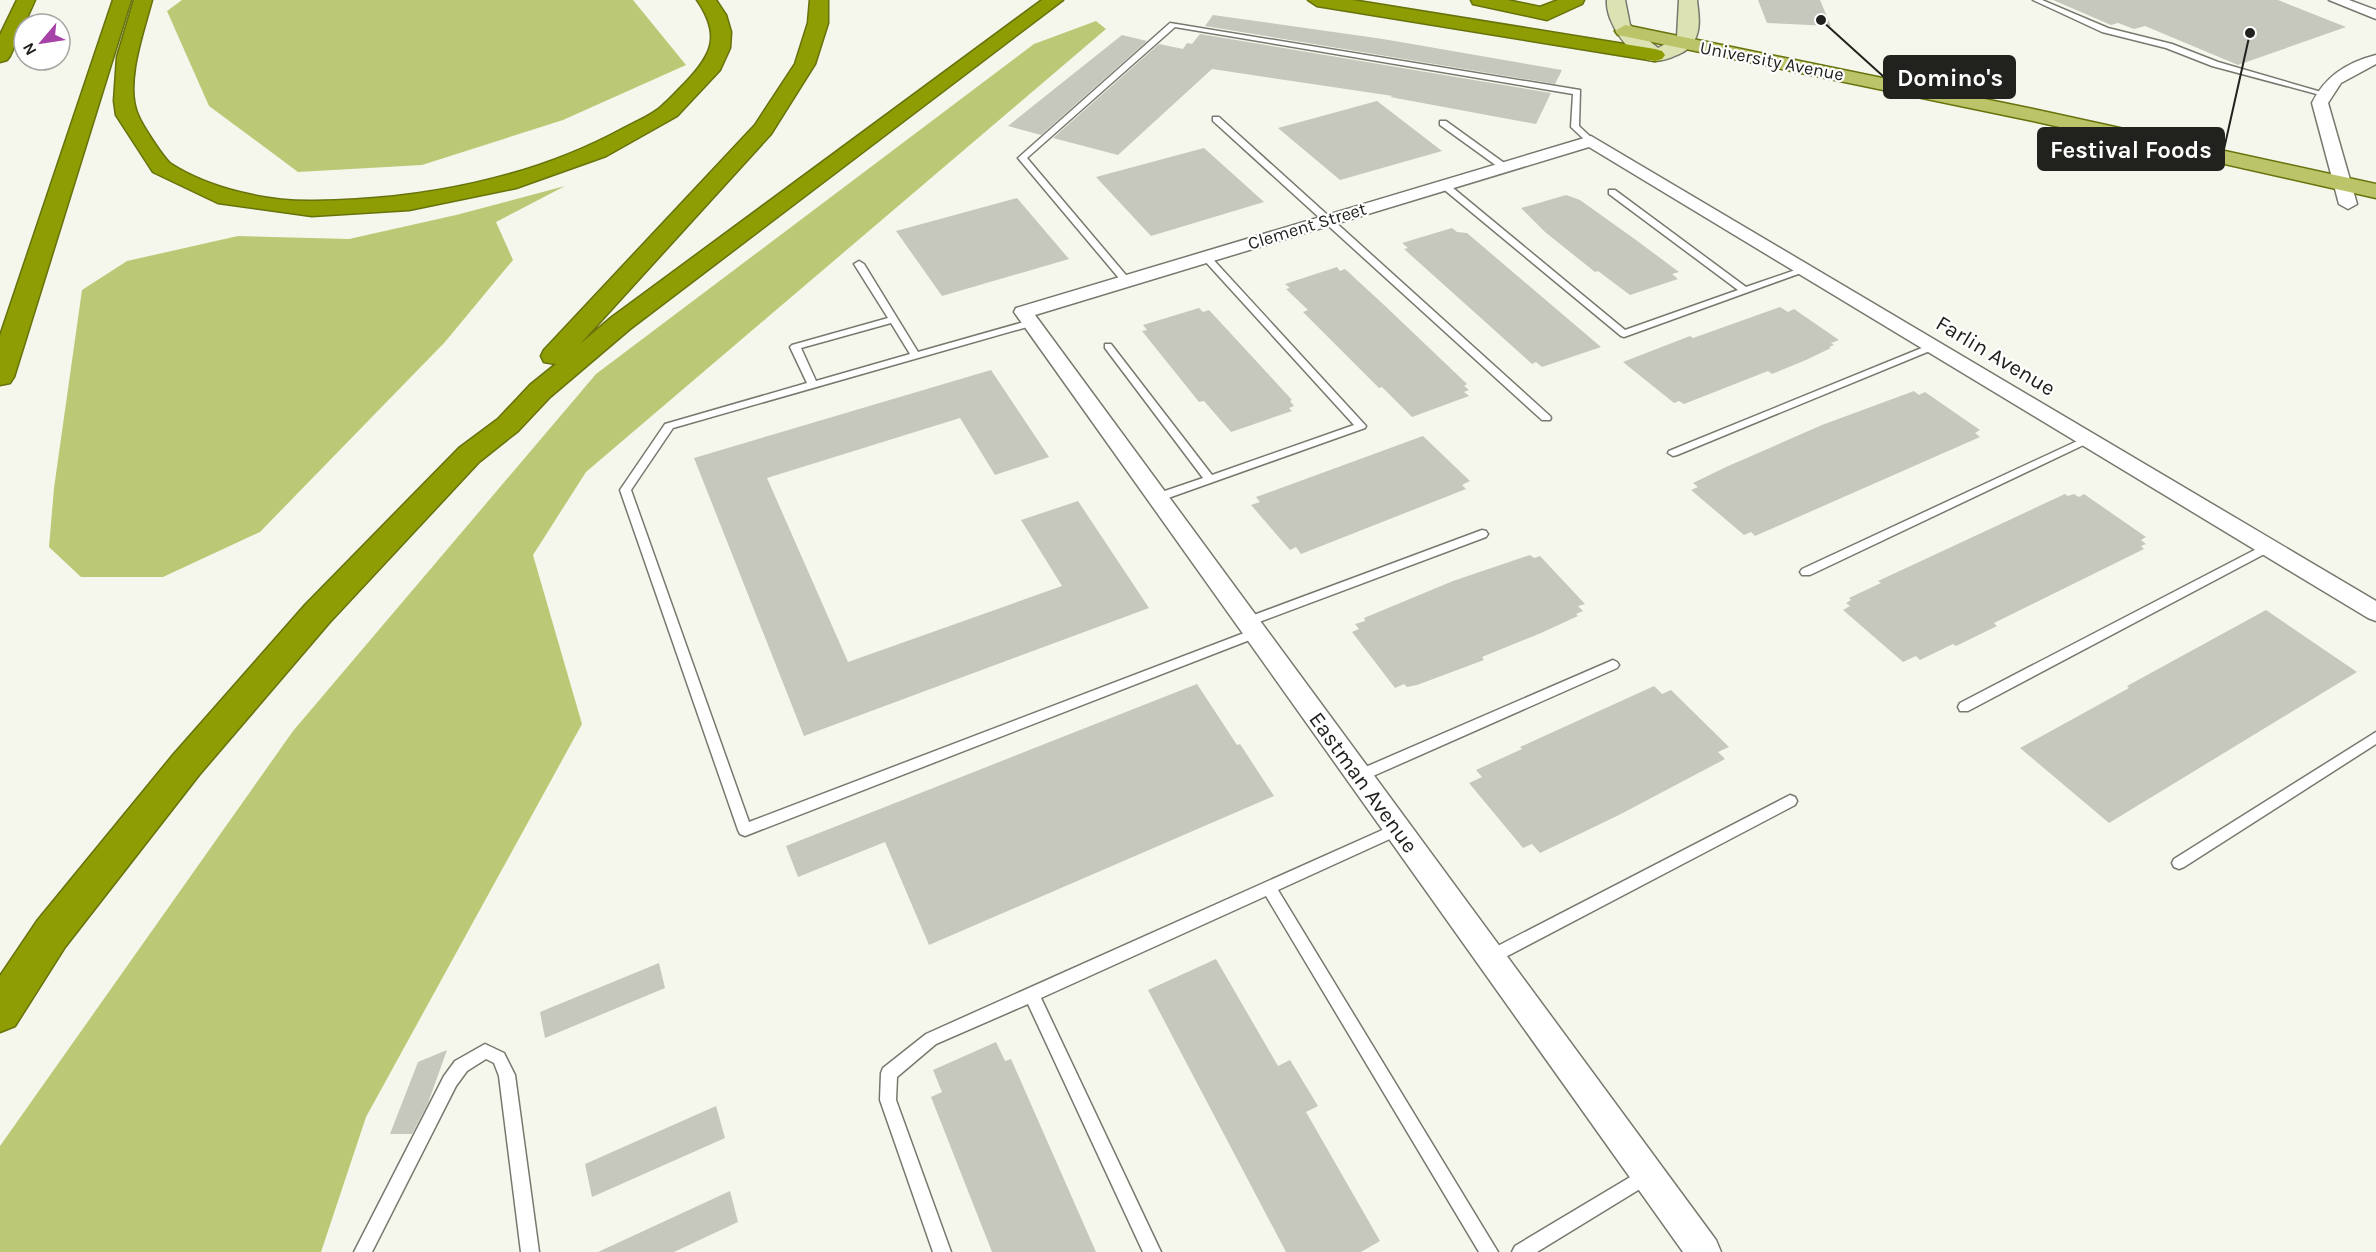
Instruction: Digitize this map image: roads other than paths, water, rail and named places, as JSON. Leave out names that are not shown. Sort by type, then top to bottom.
[{"type":"highway","points":[[0,56],[26,0]]},
{"type":"highway","points":[[0,377],[122,0]]},
{"type":"highway","points":[[143,0],[124,74],[123,96],[127,117],[138,142],[155,162],[169,175],[189,185],[226,196],[268,205],[346,208],[440,199],[493,188],[564,166],[627,139],[685,101],[706,78],[720,54],[723,35],[717,15],[706,0]]},
{"type":"highway","points":[[0,1012],[51,934],[186,765],[317,614],[469,455],[491,424],[763,129],[806,64],[818,23],[819,0]]},
{"type":"highway","points":[[469,455],[508,425],[540,391],[599,341],[658,295],[1054,0]]},
{"type":"highway","points":[[1317,0],[1655,55]]},
{"type":"highway","points":[[1480,0],[1573,20]]},
{"type":"highway","points":[[1542,13],[1575,0]]},
{"type":"highway","points":[[1604,27],[1625,31]]},
{"type":"main road","points":[[1616,0],[1615,16],[1625,31],[1655,55],[1677,49],[1685,44],[1689,30],[1688,0]]},
{"type":"main road","name":"University Avenue","points":[[1625,31],[2033,115],[2345,194],[2376,210]]},
{"type":"main road","name":"University Avenue","points":[[1655,55],[2345,194],[2376,191]]},
{"type":"street","points":[[2336,0],[2376,15]]},
{"type":"street","points":[[2345,194],[2320,109],[2324,94],[2344,73],[2376,59]]},
{"type":"street","name":"Clement Street","points":[[1027,317],[1126,281],[1591,141]]},
{"type":"street","name":"Farlin Avenue","points":[[1591,141],[2376,612]]},
{"type":"street","name":"Eastman Avenue","points":[[1027,317],[1704,1252]]},
{"type":"lane","points":[[2036,0],[2105,30],[2169,46],[2215,64],[2324,94]]},
{"type":"lane","points":[[1126,281],[1022,158],[1173,25],[1577,92],[1575,127],[1591,141]]},
{"type":"lane","points":[[1216,119],[1546,418]]},
{"type":"lane","points":[[1443,123],[1504,167]]},
{"type":"lane","points":[[1444,185],[1624,334],[1807,269]]},
{"type":"lane","points":[[1612,192],[1745,291]]},
{"type":"lane","points":[[1157,498],[1362,426],[1206,257]]},
{"type":"lane","points":[[859,264],[916,356]]},
{"type":"lane","points":[[1027,317],[916,356],[669,426],[625,490],[745,830],[1482,534]]},
{"type":"lane","points":[[813,385],[795,347],[894,319]]},
{"type":"lane","points":[[1108,346],[1209,479]]},
{"type":"lane","points":[[1673,453],[1934,346]]},
{"type":"lane","points":[[1806,572],[2088,439]]},
{"type":"lane","points":[[1964,707],[2268,547]]},
{"type":"lane","points":[[1359,776],[1612,665]]},
{"type":"lane","points":[[2179,863],[2376,737]]},
{"type":"lane","points":[[1491,957],[1790,801]]},
{"type":"lane","points":[[942,1252],[888,1100],[889,1073],[931,1039],[1398,829]]},
{"type":"lane","points":[[1269,888],[1489,1252]]},
{"type":"lane","points":[[1032,995],[1152,1252]]},
{"type":"lane","points":[[363,1252],[450,1081],[461,1066],[485,1051],[499,1058],[507,1075],[530,1252]]},
{"type":"lane","points":[[1521,1252],[1648,1174]]},
{"type":"place","name":"Domino's","points":[[1821,20]]},
{"type":"place","name":"Festival Foods","points":[[2250,33]]}]
